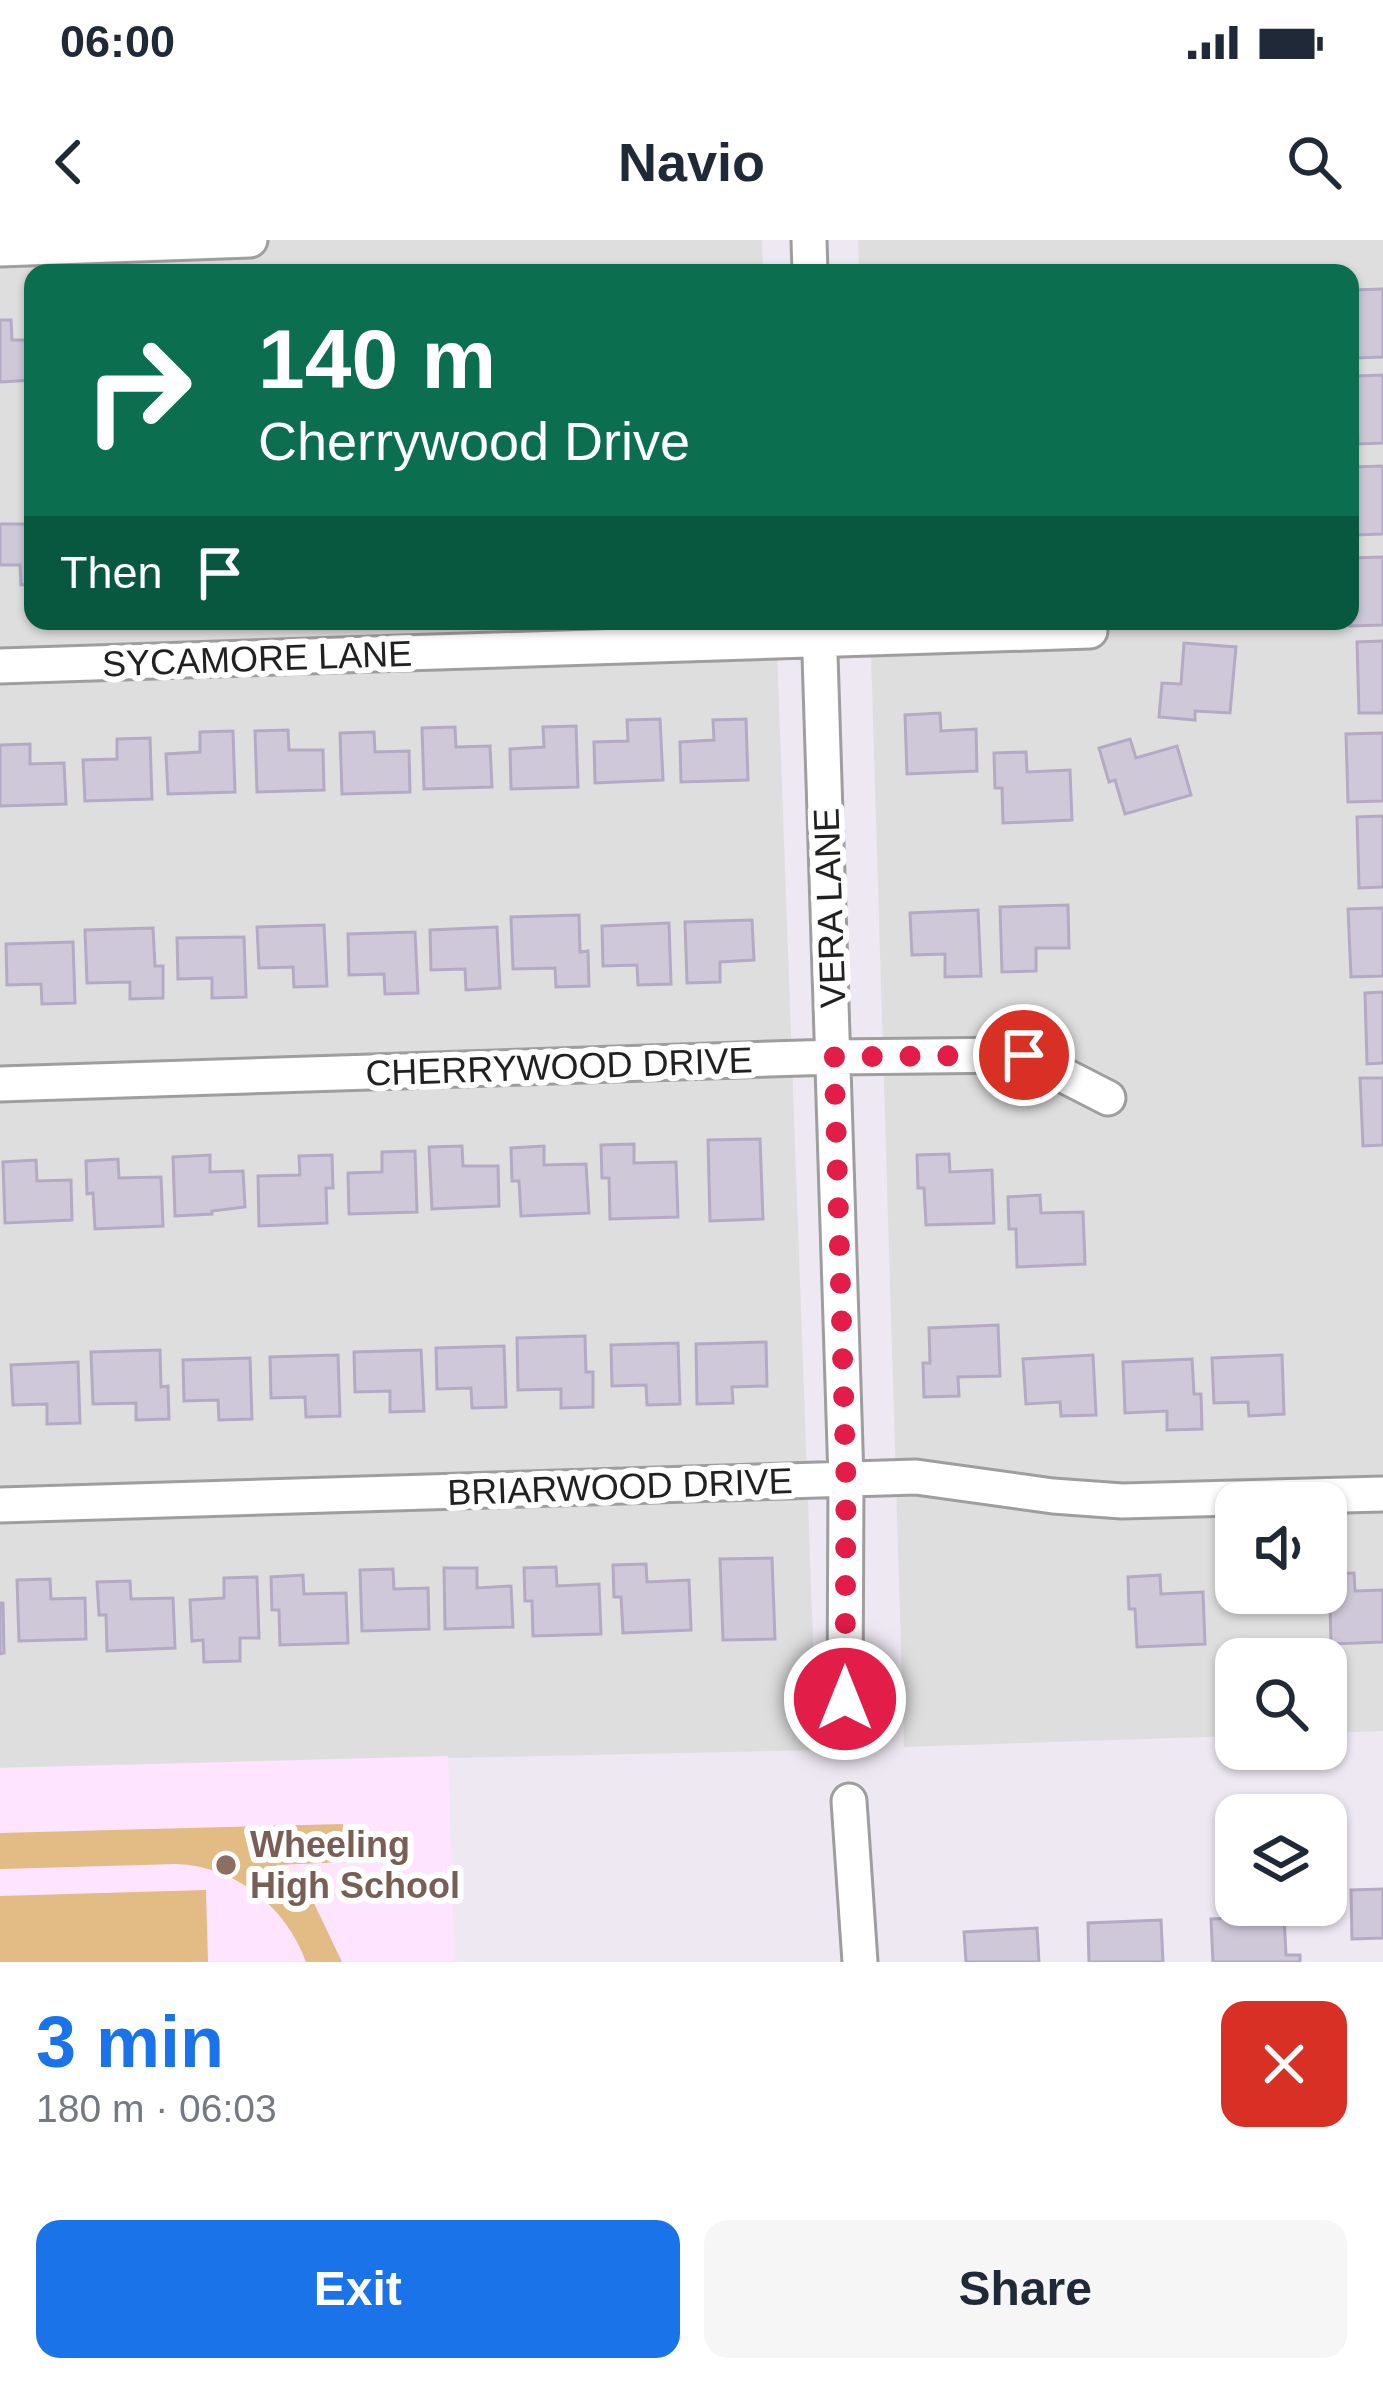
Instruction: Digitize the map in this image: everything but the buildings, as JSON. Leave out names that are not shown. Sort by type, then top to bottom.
[{"type":"street","points":[[0,248],[250,240]]},
{"type":"street","name":"SYCAMORE LANE","points":[[0,665],[819,631],[1090,632]]},
{"type":"street","name":"VERA LANE","points":[[819,631],[846,1479],[845,1699]]},
{"type":"street","name":"CHERRYWOOD DRIVE","points":[[0,1084],[1024,1055],[1108,1098]]},
{"type":"street","name":"BRIARWOOD DRIVE","points":[[0,1505],[916,1477],[1122,1502],[1383,1494]]},
{"type":"street","points":[[849,1802],[860,1962]]},
{"type":"shaded area","points":[[0,240],[762,240],[763,264],[24,264],[24,630],[776,630],[817,1750],[0,1768]]},
{"type":"shaded area","points":[[858,240],[1383,240],[1383,1731],[1347,1732],[1347,1638],[1215,1638],[1215,1737],[904,1747],[870,630],[1359,630],[1359,264],[859,264]]},
{"type":"shaded area","name":"Wheeling High School","points":[[448,1756],[454,1962],[0,1962],[0,1768]]},
{"type":"shaded area","points":[[343,1824],[344,1862],[277,1865],[312,1899],[342,1962],[306,1962],[272,1907],[219,1872],[176,1864],[0,1869],[0,1833]]},
{"type":"shaded area","points":[[206,1890],[208,1962],[0,1962],[0,1896]]},
{"type":"place","name":"Wheeling High School","points":[[226,1865]]},
{"type":"route","points":[[845,1699],[846,1479],[834,1057],[1024,1055]]}]
